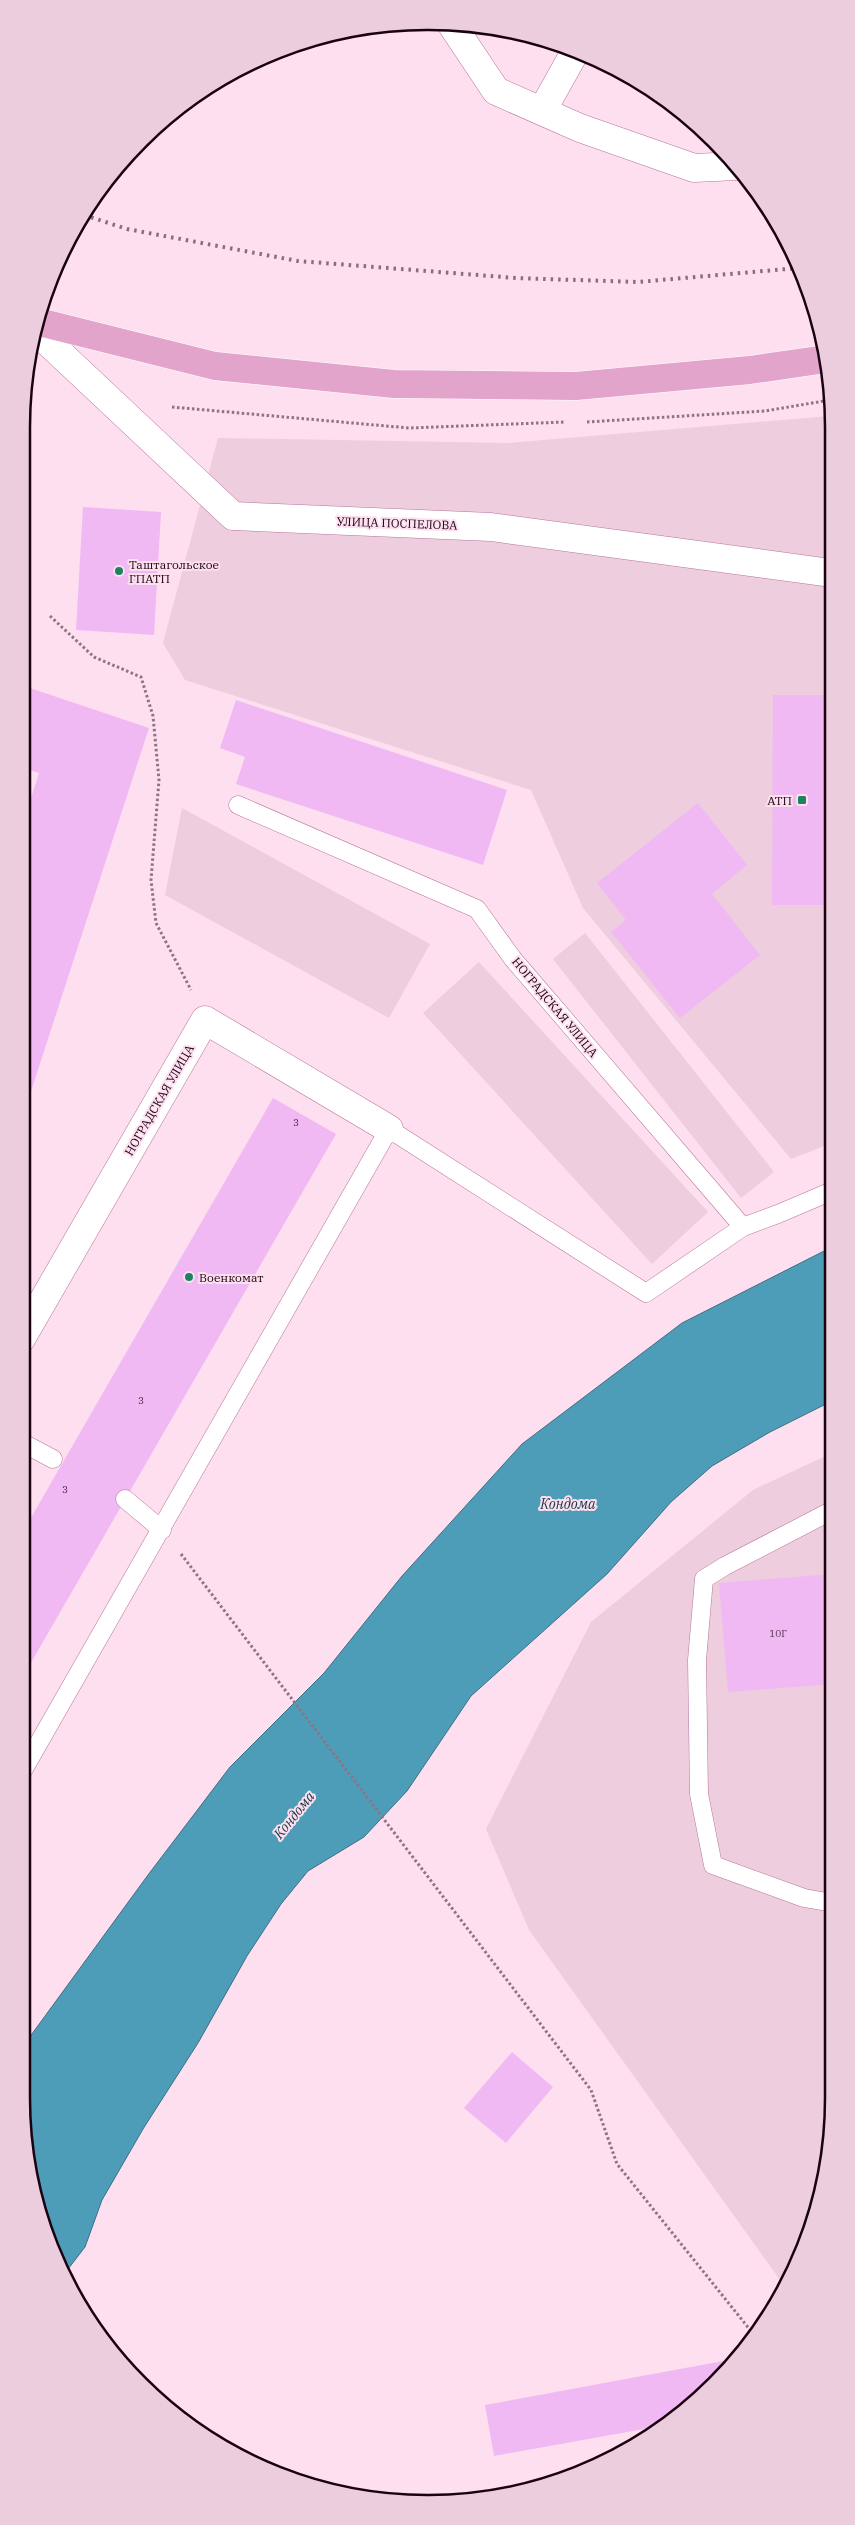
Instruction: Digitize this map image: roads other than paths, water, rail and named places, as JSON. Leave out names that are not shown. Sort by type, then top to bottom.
[{"type":"main road","points":[[45,323],[215,366],[394,384],[576,386],[750,370],[819,360]]},
{"type":"street","points":[[456,31],[496,91],[580,128],[694,168],[727,166]]},
{"type":"street","points":[[542,111],[571,57]]},
{"type":"street","name":"УЛИЦА ПОСПЕЛОВА","points":[[41,336],[232,516],[491,528],[825,572]]},
{"type":"street","name":"НОГРАДСКАЯ УЛИЦА","points":[[30,1324],[205,1020],[389,1129]]},
{"type":"lane","name":"НОГРАДСКАЯ УЛИЦА","points":[[238,805],[477,909],[513,958],[742,1227]]},
{"type":"lane","points":[[30,1758],[389,1129],[646,1293],[742,1227],[825,1194]]},
{"type":"lane","points":[[30,1447],[53,1459]]},
{"type":"lane","points":[[125,1499],[162,1530]]},
{"type":"lane","points":[[825,1514],[704,1579],[697,1669],[699,1794],[713,1865],[804,1898],[825,1902]]},
{"type":"water","name":"Кондома","points":[[825,1251],[825,1404],[770,1432],[712,1466],[671,1502],[607,1574],[471,1696],[407,1791],[364,1837],[308,1871],[281,1904],[247,1956],[198,2043],[143,2129],[102,2200],[85,2247],[69,2268],[51,2225],[33,2149],[30,2098],[30,2037],[148,1875],[230,1767],[324,1673],[402,1576],[522,1444],[682,1323]]},
{"type":"railway","points":[[91,217],[127,229],[298,261],[516,278],[638,282],[792,269]]},
{"type":"place","name":"Таштагольское ГПАТП","points":[[119,571]]},
{"type":"place","name":"АТП","points":[[802,800]]},
{"type":"place","name":"Военкомат","points":[[189,1277]]}]
